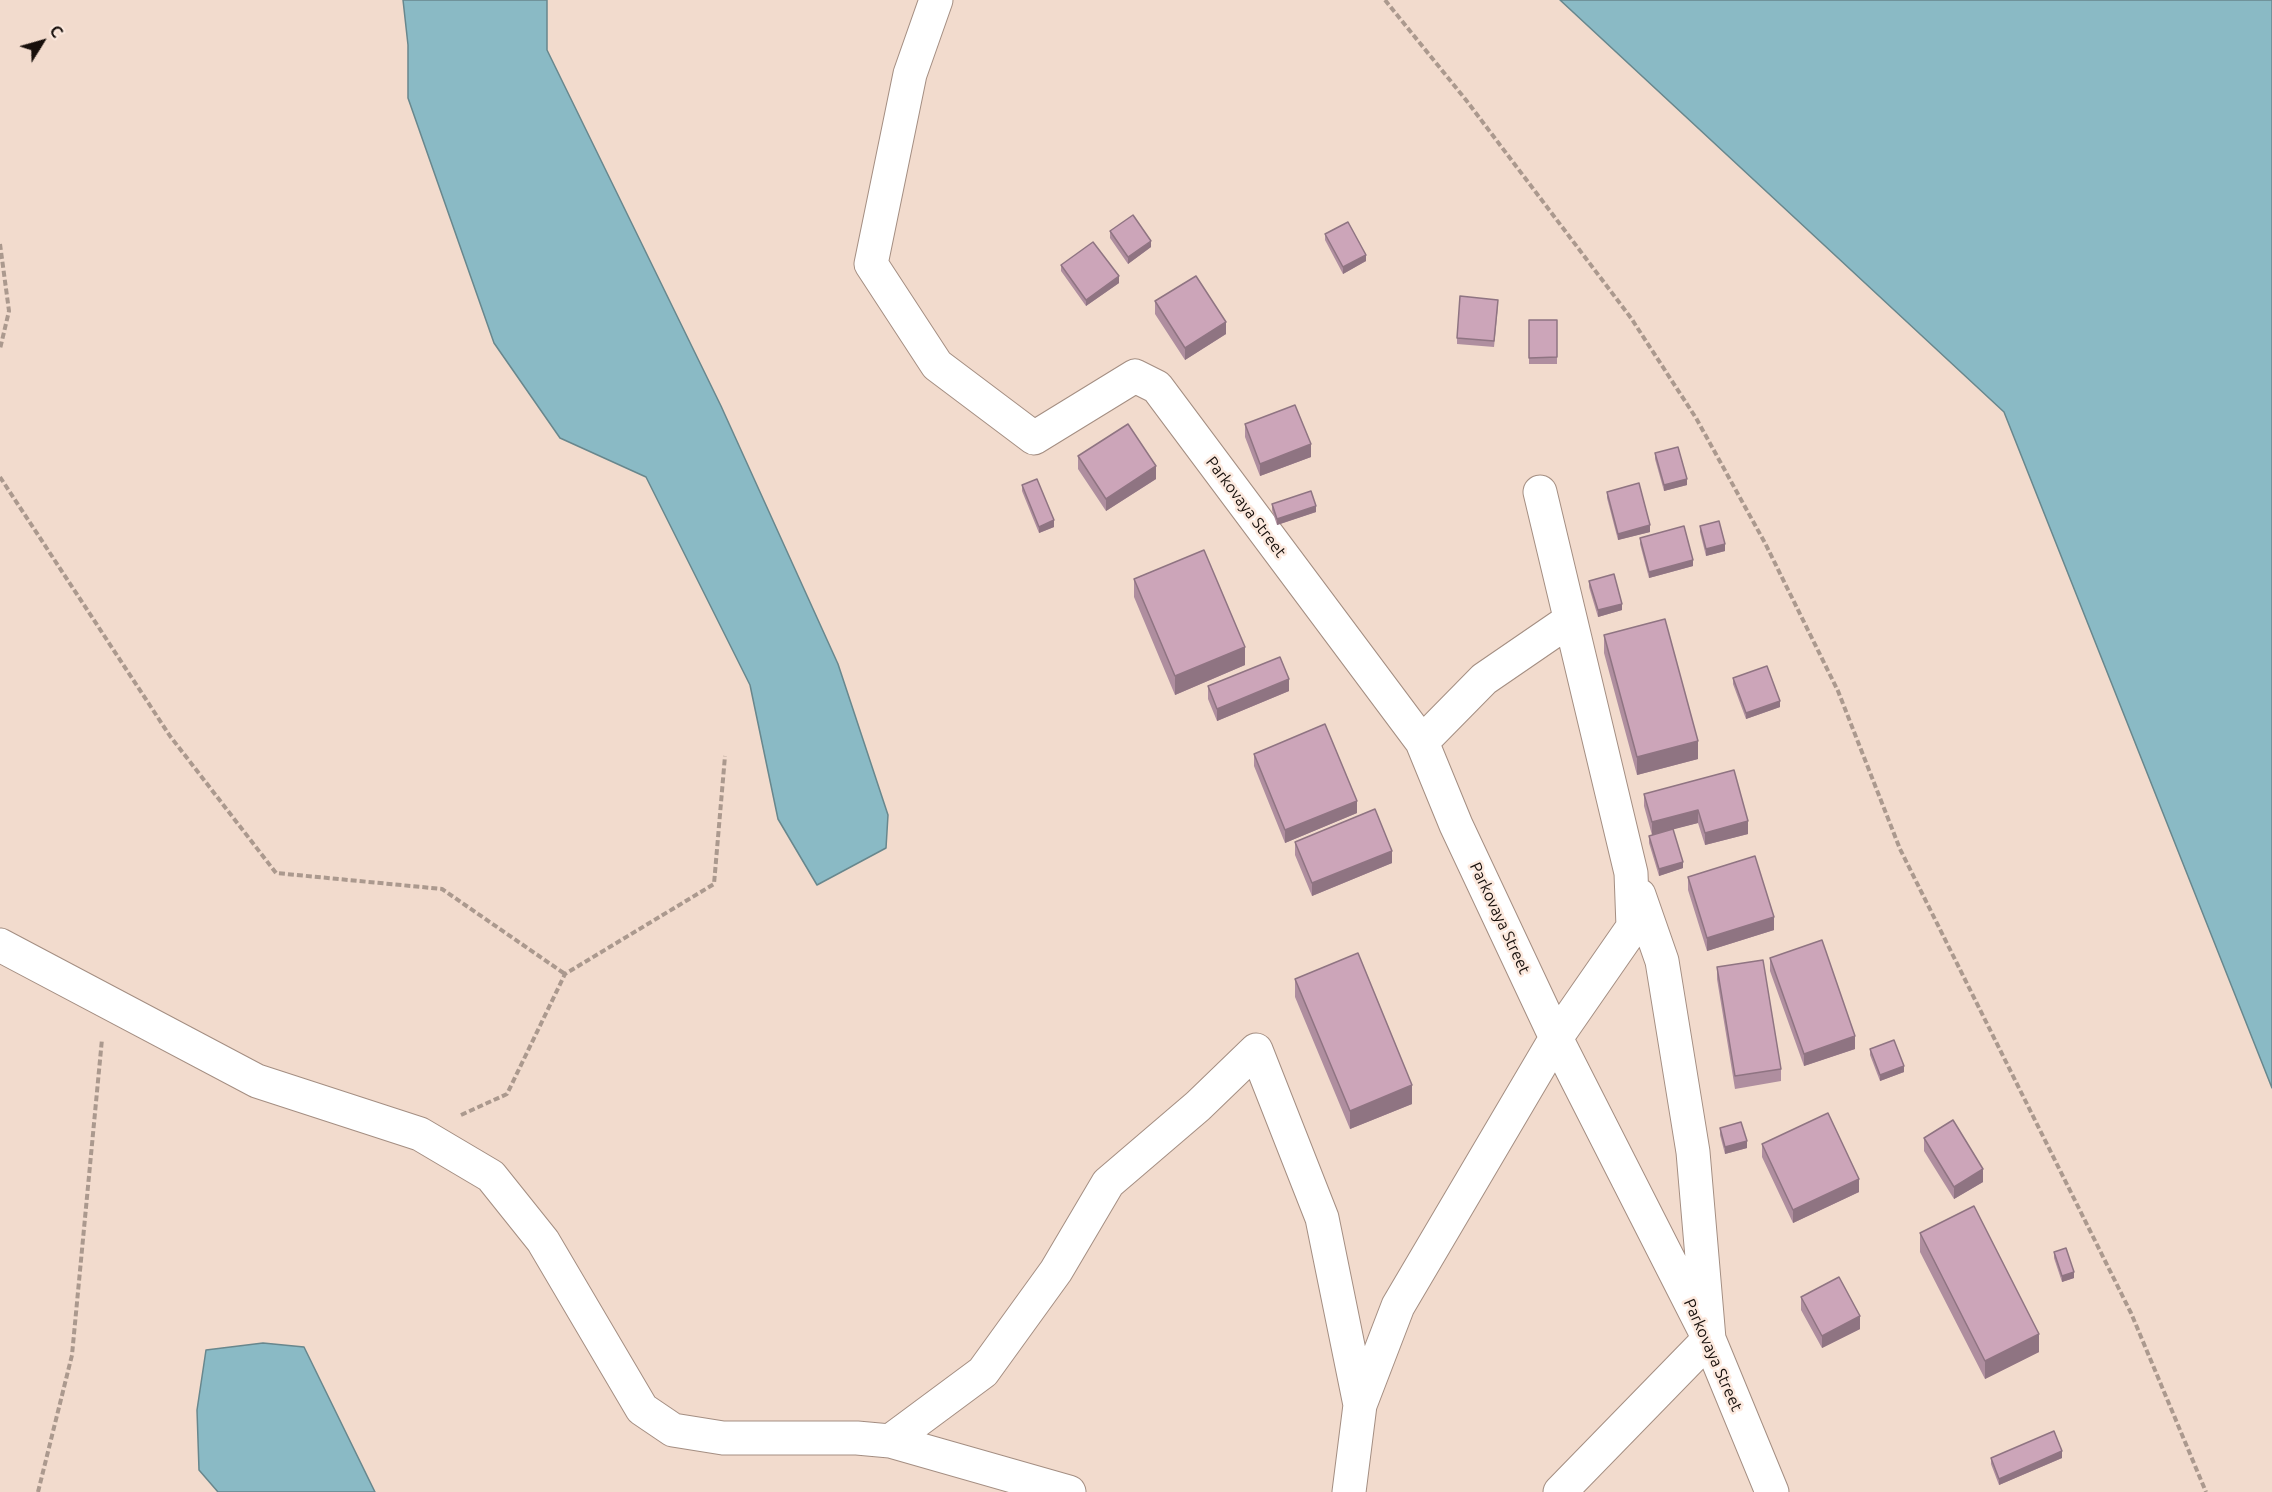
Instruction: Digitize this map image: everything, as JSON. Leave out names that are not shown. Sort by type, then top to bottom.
[{"type":"street","name":"Parkovaya Street","points":[[936,0],[910,74],[871,264],[937,365],[1034,438],[1135,376],[1157,387],[1422,742],[1456,825],[1556,1038],[1709,1339],[1772,1492]]},
{"type":"street","points":[[1540,492],[1631,873],[1662,961],[1694,1152],[1709,1339],[1560,1492]]},
{"type":"street","points":[[1422,742],[1484,679],[1570,620]]},
{"type":"street","points":[[1349,1492],[1360,1405],[1398,1306],[1556,1038],[1633,927],[1631,873]]},
{"type":"street","points":[[0,945],[258,1081],[420,1134],[491,1176],[543,1241],[642,1409],[673,1430],[723,1438],[857,1438],[890,1441],[1069,1492]]},
{"type":"street","points":[[890,1441],[983,1372],[1056,1271],[1108,1183],[1198,1106],[1256,1050],[1322,1218],[1360,1405]]},
{"type":"path","points":[[1385,0],[1467,100],[1631,318],[1696,418],[1765,543],[1838,691],[1900,849],[2131,1313],[2206,1492]]},
{"type":"path","points":[[0,244],[9,311],[0,349]]},
{"type":"path","points":[[0,477],[170,736],[276,873],[442,889],[565,974]]},
{"type":"path","points":[[420,1134],[507,1094],[565,974],[714,884],[725,756]]},
{"type":"path","points":[[38,1492],[72,1355],[105,1001]]},
{"type":"water","points":[[403,0],[547,0],[547,50],[721,406],[838,664],[888,815],[886,848],[817,885],[778,819],[750,685],[646,477],[560,438],[494,343],[408,98],[408,45]]},
{"type":"water","points":[[1560,0],[2272,0],[2272,1088],[2004,412]]},
{"type":"water","points":[[263,1343],[304,1347],[375,1492],[218,1492],[199,1470],[197,1410],[206,1350]]},
{"type":"building","points":[[1133,215],[1151,241],[1128,257],[1110,231]]},
{"type":"building","points":[[1348,222],[1366,255],[1343,267],[1325,234]]},
{"type":"building","points":[[1093,242],[1119,276],[1086,300],[1061,265]]},
{"type":"building","points":[[1196,276],[1226,322],[1185,348],[1155,301]]},
{"type":"building","points":[[1460,296],[1498,300],[1494,341],[1457,338]]},
{"type":"building","points":[[1529,320],[1557,320],[1557,357],[1529,358]]},
{"type":"building","points":[[1295,405],[1311,444],[1260,464],[1245,424]]},
{"type":"building","points":[[1128,424],[1156,466],[1106,499],[1078,456]]},
{"type":"building","points":[[1678,447],[1687,479],[1664,485],[1655,453]]},
{"type":"building","points":[[1037,479],[1054,520],[1039,527],[1022,485]]},
{"type":"building","points":[[1639,483],[1650,525],[1618,534],[1607,492]]},
{"type":"building","points":[[1311,491],[1316,506],[1277,519],[1272,504]]},
{"type":"building","points":[[1719,521],[1725,544],[1706,549],[1700,526]]},
{"type":"building","points":[[1684,526],[1693,560],[1649,572],[1640,538]]},
{"type":"building","points":[[1204,550],[1245,647],[1175,676],[1134,579]]},
{"type":"building","points":[[1614,574],[1622,604],[1598,610],[1589,581]]},
{"type":"building","points":[[1665,619],[1698,741],[1637,757],[1604,635]]},
{"type":"building","points":[[1280,657],[1289,679],[1217,709],[1208,686]]},
{"type":"building","points":[[1767,666],[1780,701],[1746,713],[1733,678]]},
{"type":"building","points":[[1325,724],[1357,801],[1285,830],[1254,754]]},
{"type":"building","points":[[1734,770],[1748,821],[1705,833],[1698,810],[1652,822],[1644,794]]},
{"type":"building","points":[[1375,809],[1392,851],[1312,883],[1295,842]]},
{"type":"building","points":[[1673,829],[1683,862],[1659,869],[1649,836]]},
{"type":"building","points":[[1755,856],[1774,917],[1707,938],[1688,877]]},
{"type":"building","points":[[1822,940],[1855,1036],[1804,1054],[1770,958]]},
{"type":"building","points":[[1358,953],[1412,1085],[1350,1111],[1295,979]]},
{"type":"building","points":[[1763,960],[1781,1069],[1735,1076],[1717,967]]},
{"type":"building","points":[[1894,1040],[1904,1066],[1880,1075],[1870,1049]]},
{"type":"building","points":[[1828,1113],[1859,1179],[1793,1210],[1762,1144]]},
{"type":"building","points":[[1953,1120],[1983,1169],[1954,1187],[1924,1138]]},
{"type":"building","points":[[1741,1122],[1747,1141],[1725,1147],[1720,1128]]},
{"type":"building","points":[[1974,1206],[2039,1334],[1985,1361],[1920,1233]]},
{"type":"building","points":[[2066,1248],[2074,1272],[2062,1276],[2054,1252]]},
{"type":"building","points":[[1839,1277],[1860,1316],[1822,1336],[1801,1297]]},
{"type":"building","points":[[2054,1431],[2062,1451],[1999,1479],[1991,1458]]}]
